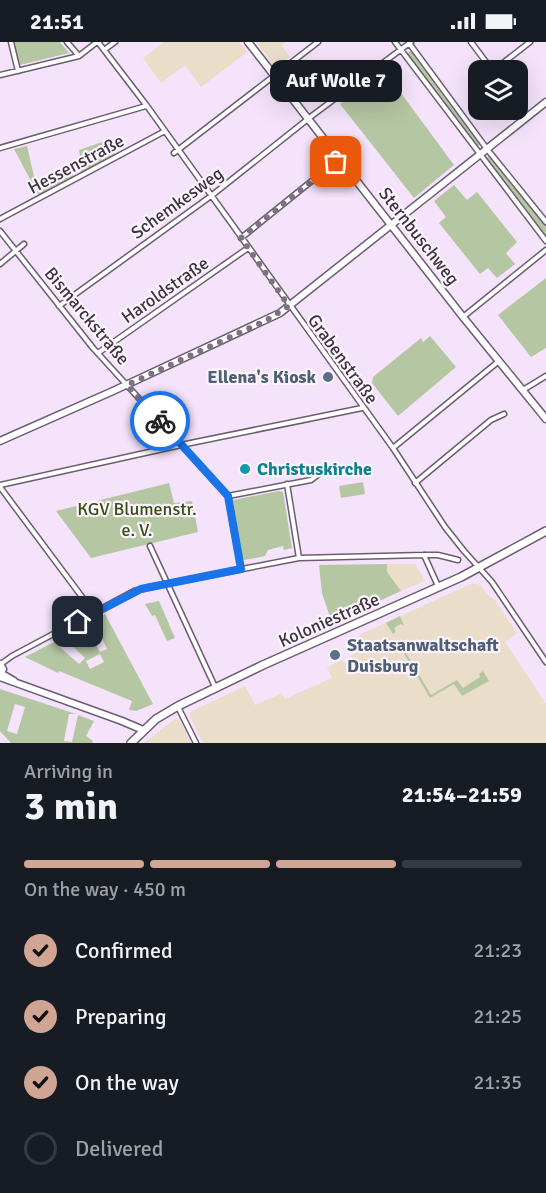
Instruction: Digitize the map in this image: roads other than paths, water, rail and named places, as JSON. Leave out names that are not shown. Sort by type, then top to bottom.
[{"type":"main road","name":"Koloniestraße","points":[[130,743],[156,719],[178,706],[263,665],[439,587],[546,531]]},
{"type":"street","points":[[11,42],[18,71]]},
{"type":"street","points":[[67,42],[80,56]]},
{"type":"street","points":[[0,75],[80,56],[98,42]]},
{"type":"street","name":"Grabenstraße","points":[[98,42],[147,106],[165,131],[176,152],[211,196],[393,448],[445,527],[492,582],[544,653],[546,662]]},
{"type":"street","points":[[104,50],[114,42]]},
{"type":"street","name":"Sternbuschweg","points":[[248,42],[463,317],[546,419]]},
{"type":"street","points":[[176,152],[318,42]]},
{"type":"street","points":[[395,42],[546,241]]},
{"type":"street","points":[[471,42],[485,60]]},
{"type":"street","points":[[506,60],[530,42]]},
{"type":"street","points":[[410,43],[487,149],[546,222]]},
{"type":"street","name":"Schemkesweg","points":[[59,306],[211,196],[308,119],[410,43]]},
{"type":"street","points":[[0,441],[267,320],[289,306],[546,102]]},
{"type":"street","points":[[0,148],[147,106]]},
{"type":"street","name":"Hessenstraße","points":[[0,219],[165,131]]},
{"type":"street","points":[[241,238],[339,159]]},
{"type":"street","name":"Bismarckstraße","points":[[0,231],[98,353],[228,496]]},
{"type":"street","points":[[0,264],[24,244]]},
{"type":"street","name":"Haroldstraße","points":[[98,353],[248,249]]},
{"type":"street","points":[[463,317],[546,250]]},
{"type":"street","points":[[393,448],[499,361]]},
{"type":"street","points":[[523,390],[546,376]]},
{"type":"street","points":[[94,613],[0,486],[181,445],[362,408]]},
{"type":"street","points":[[415,483],[491,420],[504,414]]},
{"type":"street","points":[[241,569],[228,496],[311,480],[319,474]]},
{"type":"street","points":[[287,484],[299,558]]},
{"type":"street","points":[[150,546],[216,688]]},
{"type":"street","points":[[423,555],[439,587]]},
{"type":"street","points":[[144,730],[1,676],[3,669],[1,664],[10,657],[134,591],[299,558],[438,555],[458,560]]},
{"type":"street","points":[[178,706],[196,743]]},
{"type":"place","name":"Auf Wolle 7","points":[[336,162]]},
{"type":"place","name":"Ellena's Kiosk","points":[[328,377]]},
{"type":"place","name":"Christuskirche","points":[[245,469]]},
{"type":"place","name":"Staatsanwaltschaft Duisburg","points":[[335,655]]},
{"type":"park label","name":"KGV Blumenstr. e. V.","points":[[137,519]]}]
